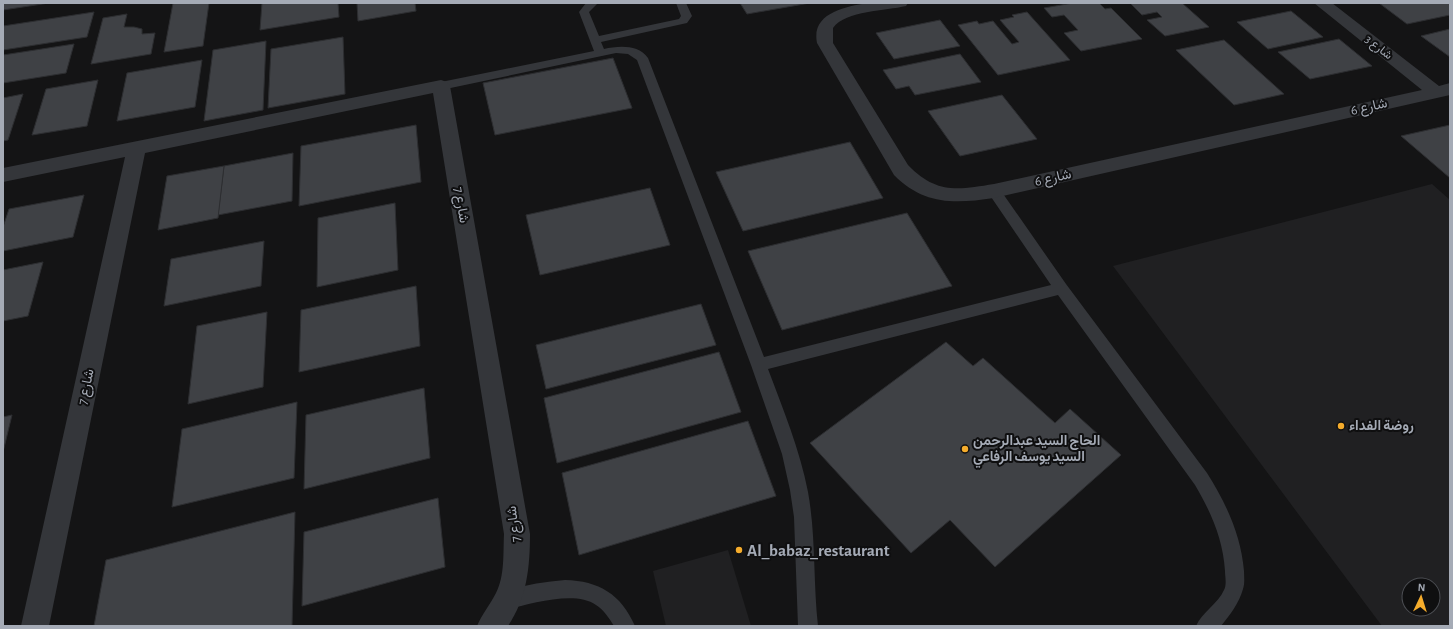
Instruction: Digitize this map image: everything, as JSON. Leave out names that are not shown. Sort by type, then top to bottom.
[{"type":"street","name":"شارع 6","points":[[900,3],[861,10],[839,16],[825,27],[825,43],[898,166],[913,182],[932,192],[944,195],[964,196],[994,191],[1443,90]]},
{"type":"street","name":"شارع 3","points":[[1322,3],[1443,90]]},
{"type":"street","points":[[3,175],[442,86]]},
{"type":"street","name":"شارع 7","points":[[442,86],[517,534],[514,584],[508,600],[491,626]]},
{"type":"street","name":"شارع 7","points":[[35,626],[136,149]]},
{"type":"lane","points":[[593,3],[587,7],[584,12],[600,53]]},
{"type":"lane","points":[[595,40],[683,21],[687,16],[681,3]]},
{"type":"lane","points":[[442,86],[616,50],[631,51],[639,55],[644,62],[759,365],[790,454],[799,490],[804,533],[808,626]]},
{"type":"lane","points":[[994,191],[1061,288],[1201,479],[1212,497],[1227,529],[1232,550],[1235,574],[1234,590],[1222,608],[1206,626]]},
{"type":"lane","points":[[759,365],[1061,288]]},
{"type":"lane","points":[[508,600],[552,590],[578,590],[600,596],[616,613],[625,626]]},
{"type":"shaded area","name":"روضة الفداء","points":[[1432,184],[1450,200],[1450,626],[1382,626],[1113,266]]},
{"type":"shaded area","points":[[728,550],[751,626],[666,626],[653,571]]},
{"type":"building","points":[[3,3],[49,3],[3,10]]},
{"type":"building","points":[[173,3],[209,3],[203,46],[164,52]]},
{"type":"building","points":[[262,3],[338,3],[339,17],[260,30]]},
{"type":"building","points":[[357,3],[415,3],[416,11],[358,21]]},
{"type":"building","points":[[740,3],[810,3],[747,14]]},
{"type":"building","points":[[1073,3],[1099,3],[1105,9],[1111,8],[1142,39],[1081,51],[1064,33],[1078,30],[1064,15],[1052,17],[1044,8]]},
{"type":"building","points":[[1130,3],[1182,3],[1209,27],[1165,36],[1147,20],[1162,17],[1157,12],[1142,15]]},
{"type":"building","points":[[1379,3],[1448,3],[1450,5],[1450,15],[1407,24]]},
{"type":"building","points":[[1291,11],[1323,37],[1268,49],[1237,22]]},
{"type":"building","points":[[94,12],[87,37],[3,50],[3,26]]},
{"type":"building","points":[[1027,12],[1070,60],[998,75],[958,25],[977,21],[979,24],[993,21],[1012,44],[1019,42],[1000,20],[1014,17],[1012,15]]},
{"type":"building","points":[[127,14],[124,27],[142,29],[142,34],[155,33],[151,54],[91,64],[103,18]]},
{"type":"building","points":[[940,20],[960,46],[894,59],[876,33]]},
{"type":"building","points":[[1450,29],[1450,57],[1421,36]]},
{"type":"building","points":[[343,37],[345,94],[268,108],[271,49]]},
{"type":"building","points":[[1339,39],[1372,66],[1310,79],[1278,52]]},
{"type":"building","points":[[1224,40],[1284,94],[1234,105],[1176,50]]},
{"type":"building","points":[[266,41],[263,110],[204,121],[213,50]]},
{"type":"building","points":[[74,44],[66,73],[3,83],[3,55]]},
{"type":"building","points":[[960,54],[981,82],[915,95],[909,86],[896,89],[883,70]]},
{"type":"building","points":[[613,58],[632,108],[495,135],[483,83]]},
{"type":"building","points":[[202,60],[195,107],[117,121],[127,73]]},
{"type":"building","points":[[98,80],[87,126],[32,135],[46,89]]},
{"type":"building","points":[[23,94],[8,140],[3,141],[3,98]]},
{"type":"building","points":[[1002,95],[1037,139],[960,156],[928,111]]},
{"type":"building","points":[[416,125],[421,182],[299,206],[301,146]]},
{"type":"building","points":[[1450,125],[1450,178],[1401,136]]},
{"type":"building","points":[[850,142],[883,198],[743,231],[716,172]]},
{"type":"building","points":[[293,153],[292,201],[218,215],[224,166]]},
{"type":"building","points":[[224,166],[218,218],[158,230],[167,176]]},
{"type":"building","points":[[650,188],[670,245],[540,275],[526,215]]},
{"type":"building","points":[[84,195],[73,237],[3,251],[3,227],[9,209]]},
{"type":"building","points":[[395,203],[398,270],[317,287],[318,218]]},
{"type":"building","points":[[907,213],[952,286],[782,330],[748,251]]},
{"type":"building","points":[[264,241],[261,286],[164,306],[171,259]]},
{"type":"building","points":[[43,262],[28,316],[3,321],[3,270]]},
{"type":"building","points":[[416,286],[420,346],[299,372],[301,310]]},
{"type":"building","points":[[701,304],[716,345],[546,389],[536,345]]},
{"type":"building","points":[[267,312],[263,387],[188,404],[197,326]]},
{"type":"building","name":"الحاج السيد عبدالرحمن السيد يوسف الرفاعي","points":[[946,342],[973,366],[983,358],[1055,423],[1070,409],[1121,455],[995,567],[950,520],[911,553],[810,443]]},
{"type":"building","points":[[719,352],[741,412],[557,463],[544,398]]},
{"type":"building","points":[[424,388],[430,458],[304,489],[306,415]]},
{"type":"building","points":[[297,402],[294,478],[172,507],[182,429]]},
{"type":"building","points":[[12,415],[3,452],[3,417]]},
{"type":"building","points":[[748,421],[776,496],[579,555],[562,473]]},
{"type":"building","points":[[438,498],[445,567],[302,606],[304,532]]},
{"type":"building","points":[[295,512],[292,626],[94,626],[106,560]]},
{"type":"place","name":"روضة الفداء","points":[[1341,426]]},
{"type":"place","name":"الحاج السيد عبدالرحمن السيد يوسف الرفاعي","points":[[965,449]]},
{"type":"place","name":"Al_babaz_restaurant","points":[[739,550]]}]
